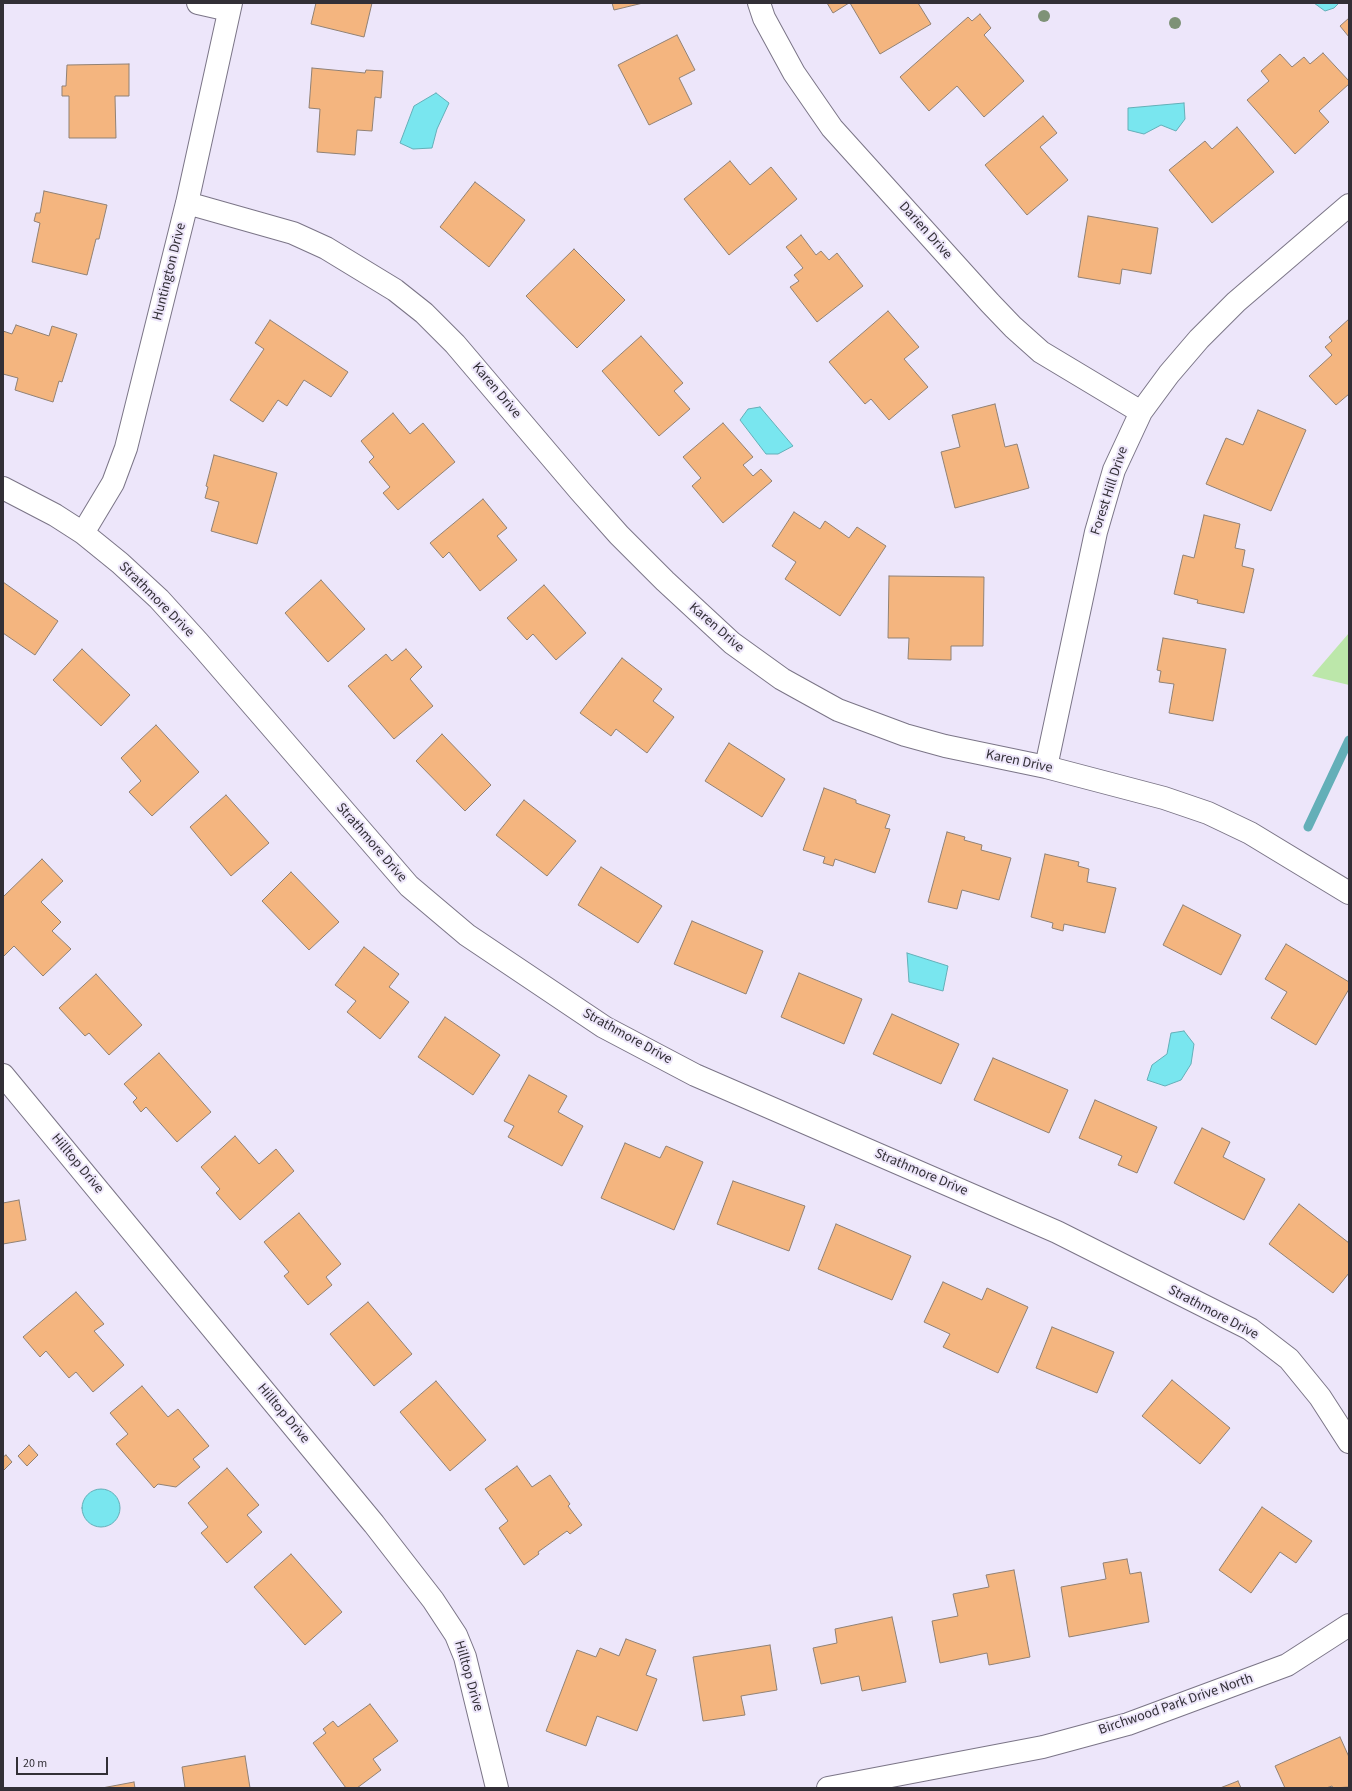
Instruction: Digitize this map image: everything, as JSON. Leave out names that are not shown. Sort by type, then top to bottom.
[{"type":"street","points":[[198,3],[230,7]]},
{"type":"street","name":"Darien Drive","points":[[759,3],[764,18],[794,73],[832,128],[990,303],[1013,327],[1041,352],[1141,412]]},
{"type":"street","name":"Huntington Drive","points":[[83,533],[112,483],[126,448],[187,203],[230,7]]},
{"type":"street","name":"Karen Drive","points":[[187,203],[293,233],[354,264],[395,290],[413,304],[456,344],[475,365],[619,535],[697,612],[732,643],[770,671],[838,710],[870,724],[945,746],[1046,767],[1164,798],[1208,813],[1250,833],[1349,893]]},
{"type":"street","name":"Forest Hill Drive","points":[[1046,767],[1096,532],[1114,470],[1141,412],[1168,374],[1199,339],[1236,302],[1349,205]]},
{"type":"street","name":"Strathmore Drive","points":[[3,488],[55,515],[83,533],[120,563],[159,599],[199,643],[409,886],[467,935],[604,1027],[695,1075],[1057,1232],[1250,1329],[1289,1359],[1320,1397],[1349,1442]]},
{"type":"street","name":"Hilltop Drive","points":[[3,1075],[374,1524],[433,1600],[456,1636],[465,1657],[496,1788]]},
{"type":"street","name":"Birchwood Park Drive North","points":[[828,1788],[1043,1747],[1128,1724],[1287,1665],[1349,1625]]},
{"type":"green space","points":[[1349,633],[1349,685],[1312,676]]},
{"type":"water","points":[[1314,3],[1339,3],[1334,8],[1325,11]]},
{"type":"water","points":[[436,93],[449,103],[437,129],[432,148],[413,149],[400,143],[414,106]]},
{"type":"water","points":[[1184,103],[1185,119],[1176,131],[1161,125],[1144,134],[1128,130],[1128,108]]},
{"type":"water","points":[[760,407],[793,446],[778,454],[766,454],[740,420],[748,409]]},
{"type":"water","points":[[907,953],[948,966],[943,991],[909,982]]},
{"type":"water","points":[[1184,1031],[1194,1044],[1191,1064],[1181,1080],[1165,1086],[1147,1080],[1152,1065],[1167,1054],[1171,1033]]},
{"type":"water","points":[[101,1489],[111,1492],[117,1498],[120,1508],[117,1518],[111,1524],[101,1527],[91,1524],[85,1518],[82,1508],[85,1498],[91,1492]]},
{"type":"building","points":[[316,3],[372,3],[364,37],[311,24]]},
{"type":"building","points":[[612,3],[643,3],[614,10]]},
{"type":"building","points":[[827,3],[849,3],[833,13]]},
{"type":"building","points":[[850,3],[918,3],[931,24],[880,54]]},
{"type":"building","points":[[980,14],[991,28],[984,35],[1024,81],[984,117],[957,86],[929,111],[900,77],[968,17],[972,21]]},
{"type":"building","points":[[1349,18],[1349,37],[1340,26]]},
{"type":"building","points":[[677,35],[695,70],[679,78],[692,104],[649,125],[618,65]]},
{"type":"building","points":[[1323,53],[1349,81],[1349,84],[1319,111],[1329,122],[1295,154],[1247,100],[1269,81],[1261,71],[1280,54],[1292,67],[1304,57],[1310,64]]},
{"type":"building","points":[[129,64],[129,96],[115,96],[116,138],[69,138],[69,96],[62,96],[62,86],[66,86],[67,65]]},
{"type":"building","points":[[312,68],[365,73],[366,70],[383,71],[381,98],[375,97],[372,131],[357,130],[355,155],[317,152],[320,109],[309,108]]},
{"type":"building","points":[[1043,116],[1057,133],[1040,147],[1068,180],[1027,215],[985,165]]},
{"type":"building","points":[[1237,127],[1274,172],[1212,223],[1169,170],[1205,141],[1212,149]]},
{"type":"building","points":[[730,161],[750,185],[771,167],[797,199],[729,255],[684,199]]},
{"type":"building","points":[[475,182],[525,220],[489,267],[440,227]]},
{"type":"building","points":[[44,191],[107,205],[99,239],[96,239],[87,275],[32,262],[40,223],[34,221],[36,213],[40,213]]},
{"type":"building","points":[[1088,216],[1158,228],[1151,274],[1122,269],[1120,284],[1078,277]]},
{"type":"building","points":[[801,235],[816,255],[821,251],[829,260],[837,253],[863,286],[817,322],[790,287],[799,281],[794,275],[803,268],[786,247]]},
{"type":"building","points":[[574,249],[625,300],[577,348],[526,296]]},
{"type":"building","points":[[888,311],[919,347],[904,359],[928,387],[889,420],[871,399],[865,404],[829,362]]},
{"type":"building","points":[[1349,319],[1349,394],[1336,405],[1309,376],[1332,355],[1325,347],[1332,341],[1329,337]]},
{"type":"building","points":[[270,320],[348,372],[331,397],[304,380],[287,406],[278,400],[263,422],[230,400],[264,349],[255,343]]},
{"type":"building","points":[[16,325],[49,336],[52,326],[77,334],[62,382],[59,381],[53,402],[15,390],[18,378],[3,374],[3,331],[12,334]]},
{"type":"building","points":[[641,336],[683,383],[674,391],[690,409],[659,436],[602,371]]},
{"type":"building","points":[[995,404],[1005,447],[1017,444],[1029,488],[955,508],[941,452],[960,447],[952,415]]},
{"type":"building","points":[[1258,410],[1306,430],[1271,511],[1206,484],[1226,438],[1243,445]]},
{"type":"building","points":[[393,413],[410,434],[423,423],[455,462],[398,510],[383,493],[390,487],[369,462],[374,457],[361,441]]},
{"type":"building","points":[[723,423],[753,457],[743,465],[753,476],[761,469],[772,481],[723,523],[692,486],[701,478],[683,457]]},
{"type":"building","points":[[214,455],[277,473],[257,544],[211,531],[219,502],[205,498],[208,487],[206,486]]},
{"type":"building","points":[[483,499],[507,528],[497,536],[517,560],[480,591],[449,552],[443,558],[430,543]]},
{"type":"building","points":[[794,512],[820,529],[825,521],[849,538],[857,527],[886,546],[840,616],[785,579],[796,562],[772,546]]},
{"type":"building","points":[[1204,515],[1240,524],[1235,548],[1245,550],[1242,566],[1254,569],[1244,613],[1197,603],[1198,600],[1174,594],[1183,555],[1194,558]]},
{"type":"building","points":[[889,576],[984,577],[983,646],[951,646],[951,660],[908,659],[909,638],[888,638]]},
{"type":"building","points":[[321,580],[365,629],[328,662],[285,613]]},
{"type":"building","points":[[3,582],[58,621],[35,655],[3,633]]},
{"type":"building","points":[[544,585],[586,633],[556,660],[533,634],[527,640],[507,618]]},
{"type":"building","points":[[1163,638],[1226,649],[1213,721],[1169,713],[1174,684],[1159,682],[1161,671],[1157,670]]},
{"type":"building","points":[[82,649],[130,695],[101,726],[53,680]]},
{"type":"building","points":[[406,649],[422,667],[410,679],[433,706],[394,739],[348,686],[386,654],[392,661]]},
{"type":"building","points":[[622,658],[662,689],[653,701],[674,717],[647,753],[616,729],[611,736],[580,713]]},
{"type":"building","points":[[156,725],[199,772],[152,816],[129,792],[141,781],[121,758]]},
{"type":"building","points":[[442,734],[491,785],[465,811],[416,761]]},
{"type":"building","points":[[729,743],[785,779],[762,817],[705,781]]},
{"type":"building","points":[[824,788],[856,800],[856,803],[890,815],[885,828],[890,829],[875,873],[835,859],[833,866],[823,863],[825,857],[803,850]]},
{"type":"building","points":[[226,795],[269,843],[231,876],[190,827]]},
{"type":"building","points":[[524,800],[576,841],[547,876],[496,835]]},
{"type":"building","points":[[947,832],[965,837],[964,840],[982,845],[981,850],[1011,858],[999,900],[962,890],[957,909],[928,902]]},
{"type":"building","points":[[1045,854],[1079,862],[1078,866],[1089,869],[1087,882],[1116,888],[1105,933],[1064,924],[1063,931],[1052,928],[1053,923],[1031,917]]},
{"type":"building","points":[[42,859],[63,881],[41,902],[61,922],[52,931],[71,949],[43,976],[14,946],[3,957],[3,897]]},
{"type":"building","points":[[601,867],[662,906],[638,943],[578,905]]},
{"type":"building","points":[[291,872],[339,922],[309,950],[262,901]]},
{"type":"building","points":[[1183,905],[1241,935],[1221,975],[1163,945]]},
{"type":"building","points":[[692,921],[763,951],[746,994],[674,964]]},
{"type":"building","points":[[1286,944],[1349,982],[1349,989],[1316,1045],[1271,1018],[1287,992],[1265,979]]},
{"type":"building","points":[[364,947],[399,974],[389,987],[409,1002],[380,1039],[347,1012],[356,1001],[335,985]]},
{"type":"building","points":[[799,973],[862,999],[844,1044],[781,1017]]},
{"type":"building","points":[[96,974],[142,1025],[109,1055],[89,1033],[85,1036],[59,1008]]},
{"type":"building","points":[[892,1014],[959,1044],[941,1084],[873,1054]]},
{"type":"building","points":[[445,1017],[500,1055],[473,1095],[418,1057]]},
{"type":"building","points":[[159,1053],[211,1112],[177,1142],[146,1107],[141,1112],[133,1102],[137,1098],[124,1084]]},
{"type":"building","points":[[993,1058],[1068,1090],[1049,1133],[974,1100]]},
{"type":"building","points":[[529,1075],[567,1096],[558,1112],[583,1126],[562,1166],[508,1137],[514,1126],[504,1121]]},
{"type":"building","points":[[1095,1100],[1157,1127],[1137,1173],[1118,1165],[1122,1156],[1079,1138]]},
{"type":"building","points":[[1202,1128],[1230,1142],[1223,1157],[1265,1179],[1244,1220],[1174,1183]]},
{"type":"building","points":[[235,1136],[259,1164],[276,1149],[294,1171],[240,1220],[216,1193],[220,1189],[201,1167]]},
{"type":"building","points":[[625,1143],[660,1158],[666,1146],[703,1162],[674,1230],[601,1198]]},
{"type":"building","points":[[733,1181],[805,1206],[789,1251],[717,1224]]},
{"type":"building","points":[[19,1200],[26,1240],[3,1244],[3,1203]]},
{"type":"building","points":[[1299,1204],[1349,1243],[1349,1273],[1333,1293],[1269,1244]]},
{"type":"building","points":[[299,1213],[341,1264],[326,1277],[332,1285],[308,1305],[284,1276],[289,1272],[264,1242]]},
{"type":"building","points":[[836,1224],[911,1256],[892,1300],[818,1269]]},
{"type":"building","points":[[943,1282],[982,1300],[987,1288],[1028,1307],[998,1373],[943,1347],[950,1334],[924,1322]]},
{"type":"building","points":[[76,1292],[104,1324],[94,1331],[124,1365],[93,1392],[76,1372],[69,1378],[46,1351],[40,1357],[23,1337]]},
{"type":"building","points":[[368,1302],[412,1354],[374,1386],[330,1334]]},
{"type":"building","points":[[1052,1327],[1114,1352],[1097,1393],[1036,1368]]},
{"type":"building","points":[[1172,1380],[1230,1428],[1200,1464],[1142,1416]]},
{"type":"building","points":[[436,1381],[486,1440],[450,1471],[400,1412]]},
{"type":"building","points":[[142,1386],[168,1417],[178,1409],[209,1446],[193,1459],[200,1467],[176,1487],[158,1484],[154,1488],[116,1444],[128,1434],[110,1413]]},
{"type":"building","points":[[29,1445],[38,1455],[27,1466],[18,1456]]},
{"type":"building","points":[[6,1455],[12,1462],[3,1471],[3,1457]]},
{"type":"building","points":[[517,1466],[532,1487],[550,1475],[570,1504],[568,1506],[582,1525],[570,1534],[567,1531],[538,1552],[539,1554],[524,1565],[499,1528],[508,1521],[485,1489]]},
{"type":"building","points":[[227,1468],[259,1505],[247,1515],[262,1532],[227,1563],[201,1533],[208,1527],[188,1503]]},
{"type":"building","points":[[1262,1507],[1312,1541],[1296,1563],[1280,1552],[1251,1593],[1219,1570]]},
{"type":"building","points":[[291,1554],[342,1612],[305,1645],[254,1587]]},
{"type":"building","points":[[1127,1559],[1130,1574],[1141,1572],[1149,1622],[1069,1637],[1061,1587],[1106,1579],[1103,1563]]},
{"type":"building","points":[[1014,1570],[1030,1657],[989,1665],[987,1653],[940,1663],[932,1621],[958,1616],[953,1594],[989,1587],[986,1575]]},
{"type":"building","points":[[892,1617],[906,1682],[862,1691],[859,1676],[821,1684],[813,1648],[837,1643],[835,1629]]},
{"type":"building","points":[[626,1639],[656,1650],[646,1675],[657,1679],[637,1731],[597,1716],[586,1746],[546,1731],[577,1650],[596,1657],[600,1648],[619,1656]]},
{"type":"building","points":[[770,1645],[777,1690],[741,1696],[745,1715],[703,1721],[693,1657]]},
{"type":"building","points":[[370,1704],[398,1741],[373,1759],[381,1770],[357,1788],[346,1788],[313,1743],[326,1733],[323,1729],[333,1721],[338,1727]]},
{"type":"building","points":[[1340,1737],[1349,1757],[1349,1787],[1333,1788],[1332,1786],[1326,1788],[1285,1788],[1275,1766]]},
{"type":"building","points":[[245,1756],[250,1788],[185,1788],[182,1767]]},
{"type":"building","points":[[1238,1781],[1241,1788],[1220,1788]]},
{"type":"building","points":[[134,1782],[135,1788],[102,1788]]},
{"type":"waterway","points":[[1308,827],[1349,740]]}]
